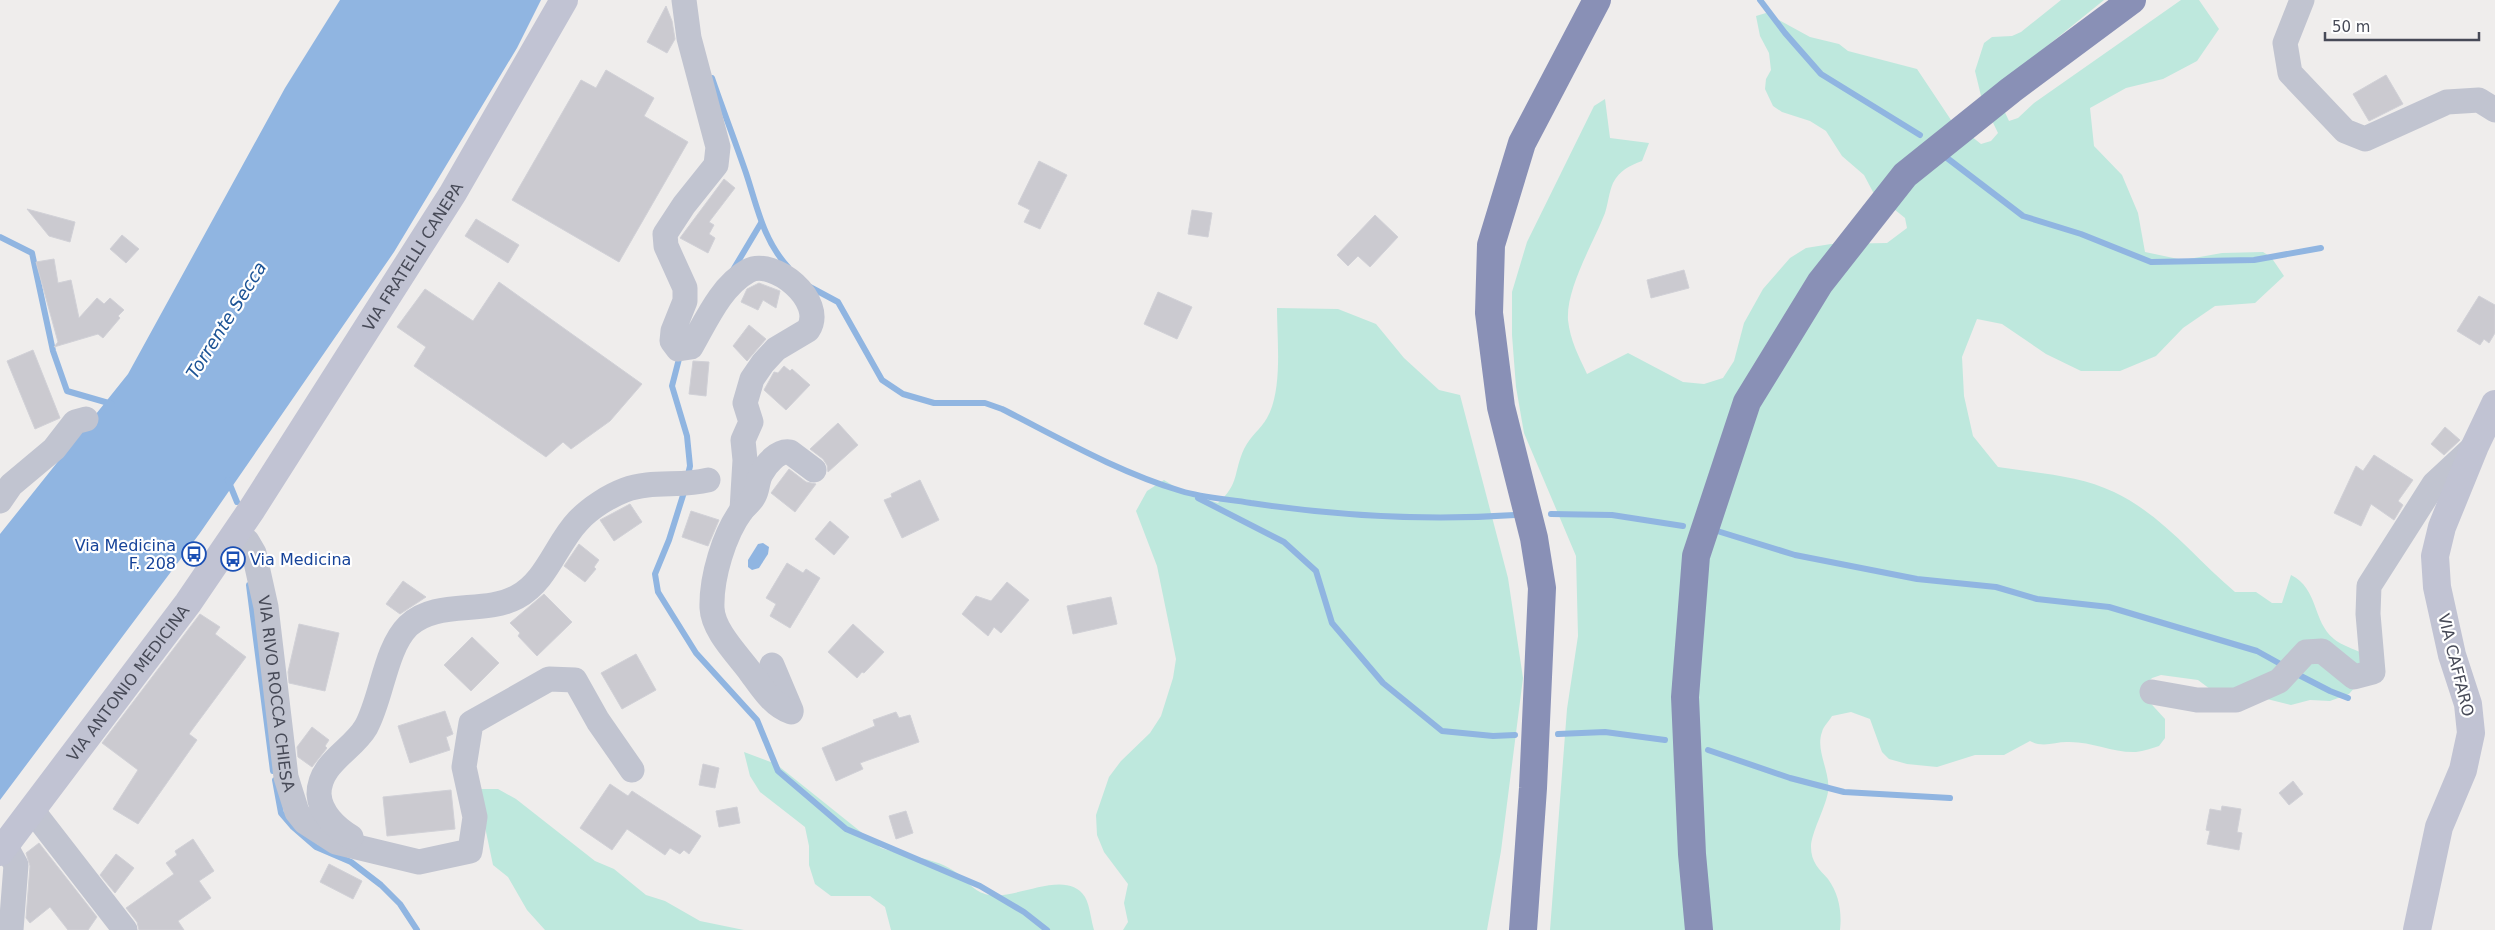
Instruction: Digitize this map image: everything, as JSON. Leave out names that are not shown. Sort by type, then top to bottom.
[{"type":"highway","points":[[1523,930],[1533,788],[1542,588],[1534,538],[1501,407],[1488,313],[1491,245],[1522,143],[1597,0]]},
{"type":"highway","points":[[1699,930],[1692,854],[1684,697],[1696,556],[1747,402],[1820,283],[1905,175],[2011,90],[2132,0]]},
{"type":"main road","name":"VIA FRATELLI CANEPA","points":[[252,508],[452,193],[564,0]]},
{"type":"main road","name":"VIA CAFFARO","points":[[2417,930],[2439,827],[2463,770],[2472,733],[2468,704],[2452,655],[2437,587],[2435,556],[2442,527],[2475,446],[2495,404]]},
{"type":"main road","name":"VIA ANTONIO MEDICINA","points":[[3,849],[188,603],[252,508]]},
{"type":"street","points":[[684,0],[689,38],[718,147],[716,165],[684,205],[665,234],[666,246],[684,288],[685,301],[673,331],[672,341],[678,349],[691,347],[735,279],[750,269],[774,272],[804,292],[812,307],[812,326],[776,349],[763,363],[752,380],[746,403],[751,422],[743,440],[745,460],[742,510]]},
{"type":"street","points":[[2302,0],[2285,43],[2290,73],[2345,131],[2365,139],[2446,102],[2479,100],[2495,110]]},
{"type":"street","points":[[0,500],[12,485],[54,449],[75,422],[86,419]]},
{"type":"street","points":[[2152,692],[2197,700],[2236,700],[2280,681],[2306,652],[2322,651],[2354,677],[2373,672],[2368,614],[2369,586],[2434,484],[2475,446]]},
{"type":"street","points":[[772,665],[791,712],[782,709],[769,696],[723,634],[714,617],[715,577],[721,554],[742,510],[755,494],[761,474],[771,461],[781,453],[790,452],[814,470]]},
{"type":"street","points":[[632,770],[598,721],[575,680],[549,679],[472,723],[464,767],[475,817],[470,851],[418,862],[369,850],[341,831],[325,813],[319,794],[327,769],[365,729],[379,696],[394,648],[408,626],[432,614],[502,603],[516,597],[537,579],[577,521],[624,490],[637,486],[694,484],[708,480]]},
{"type":"street","name":"VIA RIVO ROCCA CHIESA","points":[[236,533],[247,541],[254,553],[266,607],[286,777],[297,812],[306,822],[336,842],[369,850]]},
{"type":"street","points":[[32,810],[125,930]]},
{"type":"street","points":[[3,849],[16,865],[11,930]]},
{"type":"green space","points":[[2061,0],[2104,0],[1994,89],[2009,121],[2018,118],[2034,103],[2181,0],[2199,0],[2219,29],[2197,61],[2163,79],[2126,88],[2090,108],[2094,146],[2122,175],[2138,213],[2145,252],[2183,260],[2222,253],[2263,252],[2271,257],[2284,276],[2255,303],[2215,306],[2183,328],[2156,356],[2120,371],[2081,371],[2046,354],[2002,324],[1977,319],[1962,357],[1964,396],[1973,436],[1998,467],[2072,478],[2101,486],[2131,501],[2178,538],[2235,592],[2256,592],[2272,603],[2282,603],[2291,575],[2306,588],[2327,632],[2337,641],[2362,653],[2356,686],[2349,694],[2330,701],[2310,700],[2291,705],[2263,698],[2226,701],[2198,680],[2161,675],[2152,678],[2145,686],[2144,696],[2165,719],[2165,738],[2159,746],[2139,752],[2127,752],[2085,743],[2039,744],[2030,741],[2004,755],[1975,755],[1937,767],[1907,764],[1889,759],[1882,752],[1870,719],[1851,712],[1832,716],[1824,728],[1820,739],[1828,792],[1813,835],[1811,852],[1814,861],[1832,885],[1837,897],[1841,917],[1840,930],[1550,930],[1567,709],[1578,636],[1576,556],[1524,433],[1516,387],[1512,335],[1512,292],[1527,242],[1594,106],[1605,99],[1610,138],[1649,143],[1642,161],[1625,169],[1613,183],[1605,213],[1581,266],[1571,294],[1568,320],[1575,348],[1587,374],[1628,353],[1683,382],[1704,384],[1723,378],[1734,361],[1744,323],[1763,289],[1790,258],[1806,248],[1831,244],[1887,243],[1907,228],[1905,218],[1873,192],[1864,175],[1842,156],[1826,131],[1810,121],[1782,112],[1773,106],[1765,89],[1766,79],[1771,70],[1769,53],[1760,36],[1756,16],[1766,13],[1810,37],[1839,44],[1848,51],[1917,69],[1951,120],[1981,144],[1991,141],[1998,133],[1982,100],[1975,71],[1984,43],[1992,37],[2012,36],[2021,32]]},
{"type":"green space","points":[[1277,308],[1338,309],[1376,324],[1404,358],[1439,390],[1460,395],[1508,578],[1523,678],[1501,851],[1487,930],[1123,930],[1128,922],[1124,903],[1128,884],[1104,852],[1097,835],[1096,815],[1109,777],[1121,761],[1150,733],[1161,716],[1173,678],[1176,659],[1157,566],[1136,511],[1147,491],[1164,480],[1180,490],[1218,503],[1230,489],[1244,449],[1267,418],[1272,407],[1278,364]]},
{"type":"green space","points":[[744,752],[776,764],[881,848],[940,864],[957,873],[972,887],[981,892],[991,895],[1002,895],[1054,885],[1067,885],[1077,889],[1087,901],[1094,930],[891,930],[885,907],[870,896],[831,896],[815,884],[809,865],[809,846],[805,827],[760,792],[750,776]]},
{"type":"green space","points":[[477,789],[498,789],[516,799],[595,861],[614,869],[646,895],[665,901],[700,921],[744,930],[545,930],[527,910],[508,877],[493,865]]},
{"type":"water","name":"Torrente Secca","points":[[340,0],[541,0],[517,48],[394,252],[200,533],[0,800],[0,534],[128,374],[285,88]]},
{"type":"water","points":[[763,543],[769,547],[768,554],[759,568],[752,570],[748,567],[748,560],[758,544]]},
{"type":"building","points":[[666,6],[672,21],[675,39],[667,53],[647,42]]},
{"type":"building","points":[[606,70],[654,98],[644,116],[688,142],[619,262],[512,200],[581,80],[596,88]]},
{"type":"building","points":[[2386,75],[2403,104],[2369,121],[2353,94]]},
{"type":"building","points":[[1039,161],[1067,175],[1040,229],[1024,222],[1030,210],[1018,204]]},
{"type":"building","points":[[724,179],[735,188],[709,222],[714,225],[709,234],[715,238],[708,253],[680,238]]},
{"type":"building","points":[[27,209],[75,222],[70,242],[49,236]]},
{"type":"building","points":[[1192,210],[1212,213],[1208,237],[1188,234]]},
{"type":"building","points":[[1375,215],[1398,237],[1370,267],[1358,256],[1348,266],[1337,255]]},
{"type":"building","points":[[476,219],[519,245],[508,263],[465,236]]},
{"type":"building","points":[[122,235],[139,249],[126,263],[110,249]]},
{"type":"building","points":[[54,259],[58,283],[71,280],[79,318],[97,298],[104,304],[110,298],[124,310],[118,316],[120,318],[103,338],[98,334],[54,347],[58,342],[36,262]]},
{"type":"building","points":[[1684,270],[1689,288],[1651,298],[1647,280]]},
{"type":"building","points":[[499,282],[642,384],[610,421],[571,449],[563,442],[546,457],[414,366],[426,347],[397,327],[425,289],[473,321]]},
{"type":"building","points":[[759,283],[780,291],[776,308],[763,300],[758,310],[741,302],[747,289]]},
{"type":"building","points":[[1158,292],[1192,307],[1177,339],[1144,324]]},
{"type":"building","points":[[2479,296],[2495,305],[2495,333],[2489,343],[2484,339],[2480,345],[2457,331]]},
{"type":"building","points":[[749,325],[766,339],[747,361],[733,346]]},
{"type":"building","points":[[33,350],[60,418],[35,429],[7,361]]},
{"type":"building","points":[[693,361],[709,362],[706,396],[689,394]]},
{"type":"building","points":[[784,366],[790,371],[792,369],[810,385],[786,410],[764,390],[774,372],[778,373]]},
{"type":"building","points":[[838,423],[858,445],[828,472],[827,465],[823,459],[810,449]]},
{"type":"building","points":[[2445,427],[2460,440],[2444,455],[2431,444]]},
{"type":"building","points":[[2374,455],[2413,480],[2398,501],[2403,505],[2394,520],[2371,504],[2361,526],[2334,513],[2356,466],[2363,471]]},
{"type":"building","points":[[789,469],[806,482],[816,484],[795,512],[771,493]]},
{"type":"building","points":[[920,480],[939,520],[902,538],[884,500],[892,497],[891,494]]},
{"type":"building","points":[[630,504],[642,522],[614,541],[600,520]]},
{"type":"building","points":[[691,511],[719,520],[708,546],[682,537]]},
{"type":"building","points":[[830,521],[849,537],[834,555],[815,539]]},
{"type":"building","points":[[579,544],[599,560],[594,567],[596,569],[585,582],[564,566]]},
{"type":"building","points":[[787,563],[803,573],[806,569],[820,578],[790,628],[770,616],[776,604],[766,598]]},
{"type":"building","points":[[403,581],[426,597],[400,614],[386,604]]},
{"type":"building","points":[[1007,582],[1029,600],[1001,633],[994,627],[988,636],[962,614],[976,596],[991,601]]},
{"type":"building","points":[[544,594],[572,622],[537,656],[518,636],[520,633],[510,623]]},
{"type":"building","points":[[1111,597],[1117,624],[1073,634],[1067,606]]},
{"type":"building","points":[[200,614],[220,627],[215,634],[246,657],[189,734],[197,740],[138,824],[113,809],[138,770],[102,743]]},
{"type":"building","points":[[299,624],[339,633],[325,691],[289,683],[288,672]]},
{"type":"building","points":[[853,624],[884,652],[857,678],[828,652]]},
{"type":"building","points":[[472,637],[499,663],[471,691],[444,665]]},
{"type":"building","points":[[636,654],[656,690],[622,709],[601,673]]},
{"type":"building","points":[[445,711],[453,734],[446,737],[450,750],[410,763],[398,726]]},
{"type":"building","points":[[896,712],[899,718],[910,715],[919,742],[860,763],[863,769],[836,781],[822,748],[875,726],[873,720]]},
{"type":"building","points":[[312,727],[329,740],[325,746],[327,748],[312,767],[298,757],[297,747]]},
{"type":"building","points":[[703,764],[719,768],[715,788],[699,785]]},
{"type":"building","points":[[2293,781],[2303,794],[2289,805],[2279,793]]},
{"type":"building","points":[[610,784],[628,796],[632,791],[701,836],[689,854],[684,850],[680,854],[670,848],[665,855],[627,829],[612,850],[580,828]]},
{"type":"building","points":[[451,790],[455,829],[387,836],[383,797]]},
{"type":"building","points":[[2222,806],[2241,809],[2237,832],[2242,833],[2239,850],[2207,844],[2210,831],[2206,830],[2210,809],[2221,811]]},
{"type":"building","points":[[737,807],[740,823],[719,827],[716,811]]},
{"type":"building","points":[[906,811],[913,833],[896,839],[889,816]]},
{"type":"building","points":[[193,839],[214,871],[199,881],[211,898],[178,921],[184,930],[139,930],[137,922],[126,908],[174,874],[166,863],[177,855],[175,851]]},
{"type":"building","points":[[39,843],[97,917],[88,930],[68,930],[50,907],[30,923],[26,918],[30,866],[26,853]]},
{"type":"building","points":[[116,854],[134,868],[115,893],[100,875]]},
{"type":"building","points":[[329,864],[362,881],[353,899],[320,882]]},
{"type":"waterway","points":[[1760,0],[1785,33],[1821,74],[1920,135]]},
{"type":"waterway","points":[[712,78],[762,222],[772,246],[788,267]]},
{"type":"waterway","points":[[1947,158],[2023,216],[2081,234],[2151,262],[2254,260],[2321,248]]},
{"type":"waterway","points":[[733,270],[761,223]]},
{"type":"waterway","points":[[0,237],[32,253],[53,351],[67,391],[112,404]]},
{"type":"waterway","points":[[810,287],[838,302],[882,380],[903,394],[934,403],[985,403],[1002,409],[1112,465],[1181,491],[1207,497],[1251,503],[1350,514],[1416,517],[1515,515]]},
{"type":"waterway","points":[[680,355],[672,386],[687,436],[690,466],[687,479]]},
{"type":"waterway","points":[[228,480],[237,502]]},
{"type":"waterway","points":[[685,489],[669,540],[655,574],[658,592],[696,653],[757,720],[778,771],[846,829],[980,886],[1024,912],[1047,930]]},
{"type":"waterway","points":[[1198,498],[1284,542],[1316,571],[1332,623],[1383,683],[1442,731],[1493,736],[1515,735]]},
{"type":"waterway","points":[[1551,514],[1612,515],[1683,526]]},
{"type":"waterway","points":[[1714,530],[1795,555],[1917,579],[1996,587],[2037,599],[2109,607],[2257,651],[2284,666]]},
{"type":"waterway","points":[[249,585],[273,771]]},
{"type":"waterway","points":[[2295,673],[2348,698]]},
{"type":"waterway","points":[[1558,734],[1605,732],[1665,740]]},
{"type":"waterway","points":[[1708,750],[1790,778],[1844,792],[1950,798]]},
{"type":"waterway","points":[[275,780],[281,813],[293,827],[316,847],[351,862],[381,885],[400,904],[417,930]]},
{"type":"place","name":"Via Medicina F. 208","points":[[194,554]]},
{"type":"place","name":"Via Medicina","points":[[233,559]]}]
